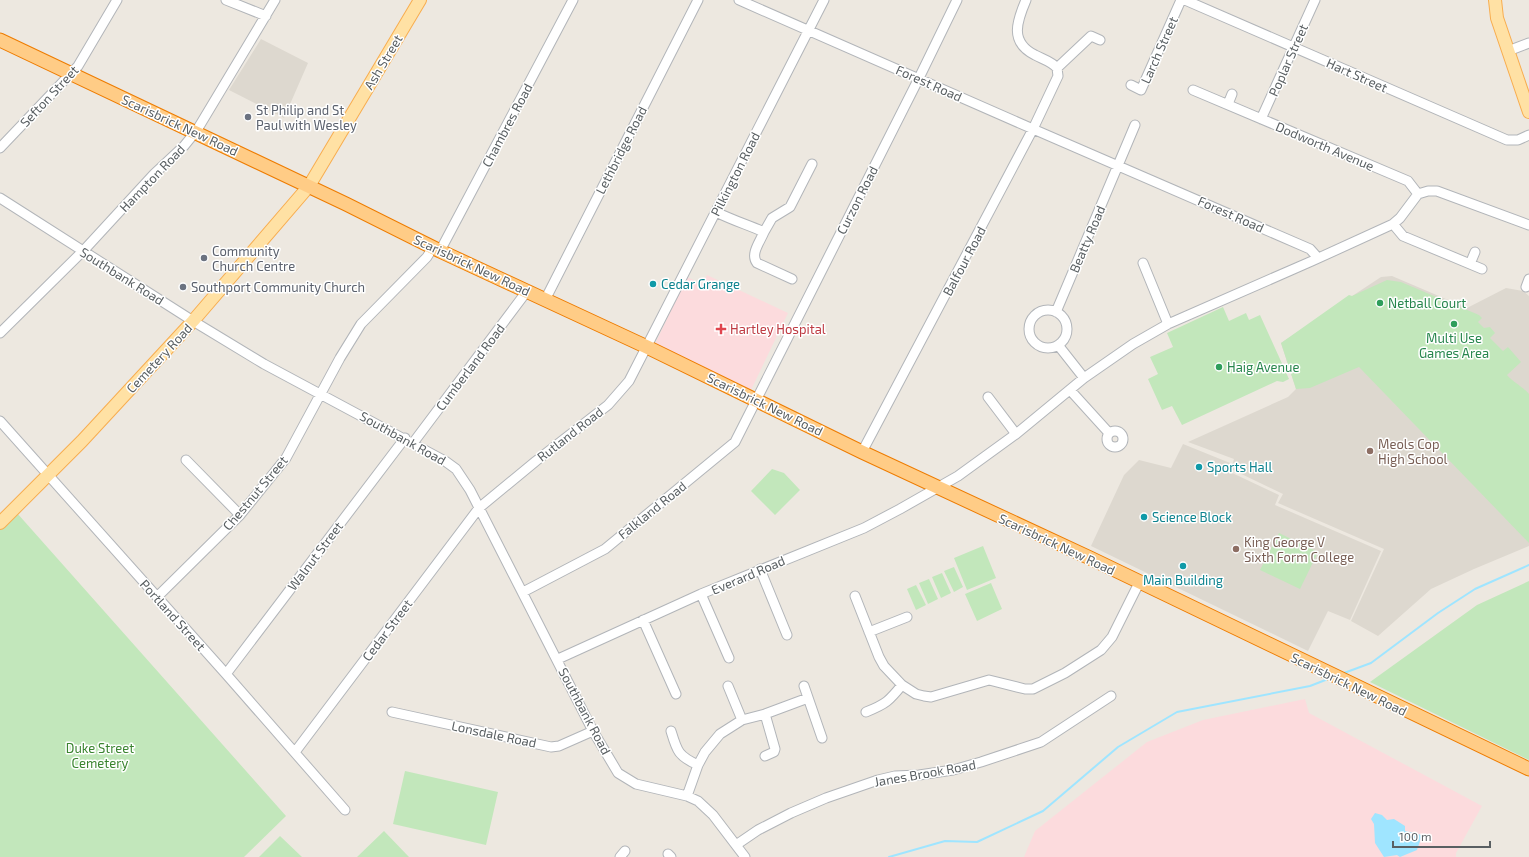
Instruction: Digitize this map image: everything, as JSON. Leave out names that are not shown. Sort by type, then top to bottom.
[{"type":"highway","name":"Scarisbrick New Road","points":[[0,40],[1529,769]]},
{"type":"main road","name":"Ash Street","points":[[309,186],[420,0]]},
{"type":"main road","points":[[1495,0],[1497,18],[1529,112]]},
{"type":"main road","name":"Cemetery Road","points":[[0,523],[82,441],[193,321],[309,186]]},
{"type":"street","name":"Sefton Street","points":[[0,148],[72,74],[117,0]]},
{"type":"street","points":[[226,0],[266,16]]},
{"type":"street","name":"Hampton Road","points":[[0,333],[82,251],[154,174],[184,146],[195,133],[275,0]]},
{"type":"street","name":"Chambres Road","points":[[322,394],[340,358],[361,324],[436,249],[573,0]]},
{"type":"street","name":"Lethbridge Road","points":[[545,300],[698,0]]},
{"type":"street","name":"Forest Road","points":[[739,0],[1310,249],[1318,258]]},
{"type":"street","name":"Pilkington Road","points":[[646,347],[824,0]]},
{"type":"street","name":"Curzon Road","points":[[757,400],[957,0]]},
{"type":"street","points":[[1026,0],[1018,19],[1017,34],[1028,51],[1053,64],[1057,68],[1091,36],[1100,40]]},
{"type":"street","name":"Larch Street","points":[[1131,85],[1141,90],[1181,0]]},
{"type":"street","name":"Hart Street","points":[[1185,0],[1507,140],[1518,140],[1529,135]]},
{"type":"street","name":"Poplar Street","points":[[1261,119],[1315,0]]},
{"type":"street","points":[[1508,51],[1529,44]]},
{"type":"street","name":"Balfour Road","points":[[862,452],[1033,129],[1058,76],[1057,68]]},
{"type":"street","name":"Dodworth Avenue","points":[[1193,90],[1408,181],[1418,194]]},
{"type":"street","points":[[1228,104],[1232,94]]},
{"type":"street","points":[[1118,165],[1135,125]]},
{"type":"street","points":[[792,279],[757,263],[754,260],[754,255],[772,218],[790,207],[812,164]]},
{"type":"street","name":"Beatty Road","points":[[1056,312],[1118,165]]},
{"type":"street","points":[[938,488],[958,476],[1016,434],[1084,378],[1133,344],[1168,324],[1393,224],[1400,218],[1418,194],[1428,191],[1437,192],[1529,225]]},
{"type":"street","name":"Southbank Road","points":[[0,198],[193,321],[264,364],[446,461],[456,469],[479,508],[523,592],[593,731],[618,773],[636,784],[687,796],[698,801],[713,815],[745,857]]},
{"type":"street","points":[[716,212],[734,220],[744,222],[764,232]]},
{"type":"street","points":[[1393,224],[1403,236],[1482,269]]},
{"type":"street","points":[[1470,264],[1475,252]]},
{"type":"street","points":[[1143,263],[1168,324]]},
{"type":"street","name":"Cumberland Road","points":[[409,441],[527,291]]},
{"type":"street","points":[[1043,310],[1050,310],[1056,312],[1064,320],[1066,325],[1065,336],[1058,345],[1052,348],[1039,346],[1030,336],[1029,330],[1032,318],[1037,313],[1043,310]]},
{"type":"street","points":[[1058,345],[1084,378]]},
{"type":"street","name":"Rutland Road","points":[[479,508],[608,405],[629,381],[646,347]]},
{"type":"street","points":[[1070,390],[1109,433]]},
{"type":"street","name":"Chestnut Street","points":[[157,596],[240,515],[286,458],[322,394]]},
{"type":"street","points":[[988,397],[1016,434]]},
{"type":"street","name":"Falkland Road","points":[[523,592],[605,549],[618,539],[735,442],[757,400]]},
{"type":"street","name":"Portland Street","points":[[0,421],[157,596],[345,810]]},
{"type":"street","name":"Walnut Street","points":[[226,674],[409,441]]},
{"type":"street","points":[[186,460],[240,515]]},
{"type":"street","name":"Everard Road","points":[[558,659],[701,594],[864,528],[938,488]]},
{"type":"street","name":"Cedar Street","points":[[295,752],[479,508]]},
{"type":"street","points":[[760,569],[787,635]]},
{"type":"street","points":[[855,596],[884,666],[902,685],[916,694],[931,697],[989,680],[1025,689],[1033,689],[1065,673],[1101,650],[1112,637],[1140,583]]},
{"type":"street","points":[[701,594],[729,658]]},
{"type":"street","points":[[869,632],[907,617]]},
{"type":"street","points":[[643,620],[676,694]]},
{"type":"street","points":[[866,712],[883,706],[889,702],[902,685]]},
{"type":"street","points":[[728,686],[742,720]]},
{"type":"street","points":[[804,686],[822,738]]},
{"type":"street","name":"Janes Brook Road","points":[[736,845],[758,830],[785,815],[826,798],[878,780],[895,776],[919,775],[953,770],[1041,742],[1111,696]]},
{"type":"street","points":[[687,796],[698,765],[705,752],[720,734],[742,720],[765,714],[808,698]]},
{"type":"street","name":"Lonsdale Road","points":[[392,712],[552,747],[559,746],[593,731]]},
{"type":"street","points":[[765,714],[775,749],[774,752],[765,756]]},
{"type":"street","points":[[671,731],[676,748],[681,755],[698,765]]},
{"type":"shaded area","points":[[261,39],[308,63],[284,118],[229,90]]},
{"type":"shaded area","name":"Hartley Hospital","points":[[707,275],[788,313],[751,390],[655,344],[687,277],[702,284]]},
{"type":"shaded area","name":"Meols Cop High School","points":[[1392,276],[1467,308],[1506,288],[1523,291],[1529,296],[1529,546],[1431,589],[1378,636],[1351,621],[1384,549],[1278,503],[1283,494],[1231,469],[1234,459],[1188,442],[1288,397],[1296,389],[1281,343],[1381,277]]},
{"type":"shaded area","name":"King George V Sixth Form College","points":[[1183,444],[1230,463],[1228,471],[1279,495],[1275,505],[1381,551],[1350,620],[1328,611],[1308,651],[1091,546],[1124,475],[1139,460],[1171,468]]},
{"type":"shaded area","points":[[1305,699],[1309,713],[1482,806],[1456,853],[1456,857],[1024,857],[1035,831],[1147,742],[1203,720]]},
{"type":"green space","points":[[1387,280],[1401,282],[1479,315],[1482,318],[1478,322],[1484,328],[1490,327],[1495,333],[1490,338],[1503,351],[1508,347],[1521,362],[1507,375],[1529,394],[1529,543],[1359,367],[1310,388],[1296,389],[1281,343],[1349,295],[1352,296]]},
{"type":"green space","name":"Haig Avenue","points":[[1223,307],[1229,321],[1246,313],[1249,320],[1260,315],[1289,379],[1283,382],[1277,381],[1182,425],[1172,406],[1162,410],[1148,379],[1158,374],[1150,357],[1173,347],[1167,333]]},
{"type":"green space","points":[[772,469],[784,473],[800,490],[775,515],[751,491]]},
{"type":"green space","name":"Duke Street Cemetery","points":[[17,513],[286,816],[244,857],[0,857],[0,530]]},
{"type":"green space","points":[[1279,533],[1318,552],[1300,589],[1260,570]]},
{"type":"green space","points":[[983,546],[996,578],[967,590],[954,558]]},
{"type":"green space","points":[[954,567],[963,587],[954,592],[944,571]]},
{"type":"green space","points":[[942,573],[951,593],[941,598],[932,577]]},
{"type":"green space","points":[[929,579],[938,599],[928,604],[919,583]]},
{"type":"green space","points":[[1529,581],[1529,760],[1370,682],[1477,605]]},
{"type":"green space","points":[[991,583],[1002,609],[977,621],[965,594]]},
{"type":"green space","points":[[916,585],[926,605],[916,610],[907,589]]},
{"type":"green space","points":[[405,771],[498,792],[486,845],[393,824]]},
{"type":"green space","points":[[384,831],[409,857],[357,857]]},
{"type":"green space","points":[[280,836],[302,857],[259,857]]},
{"type":"water","points":[[1375,813],[1382,815],[1387,820],[1394,819],[1405,826],[1405,831],[1422,835],[1417,850],[1400,857],[1397,855],[1384,857],[1375,843],[1374,824],[1371,819]]},
{"type":"waterway","points":[[1344,673],[1371,663],[1438,613],[1475,589],[1529,565]]},
{"type":"waterway","points":[[889,857],[945,841],[977,842],[1043,811],[1118,747],[1177,712],[1310,686],[1328,679]]},
{"type":"place","name":"St Philip and St Paul with Wesley","points":[[248,117]]},
{"type":"place","name":"Community Church Centre","points":[[204,258]]},
{"type":"place","name":"Cedar Grange","points":[[653,284]]},
{"type":"place","name":"Southport Community Church","points":[[183,287]]},
{"type":"place","name":"Netball Court","points":[[1380,303]]},
{"type":"place","name":"Multi Use Games Area","points":[[1454,324]]},
{"type":"place","name":"Hartley Hospital","points":[[721,329]]},
{"type":"place","name":"Haig Avenue","points":[[1219,367]]},
{"type":"place","name":"Meols Cop High School","points":[[1370,451]]},
{"type":"place","name":"Sports Hall","points":[[1199,467]]},
{"type":"place","name":"Science Block","points":[[1144,517]]},
{"type":"place","name":"King George V Sixth Form College","points":[[1236,549]]},
{"type":"place","name":"Main Building","points":[[1183,566]]}]
